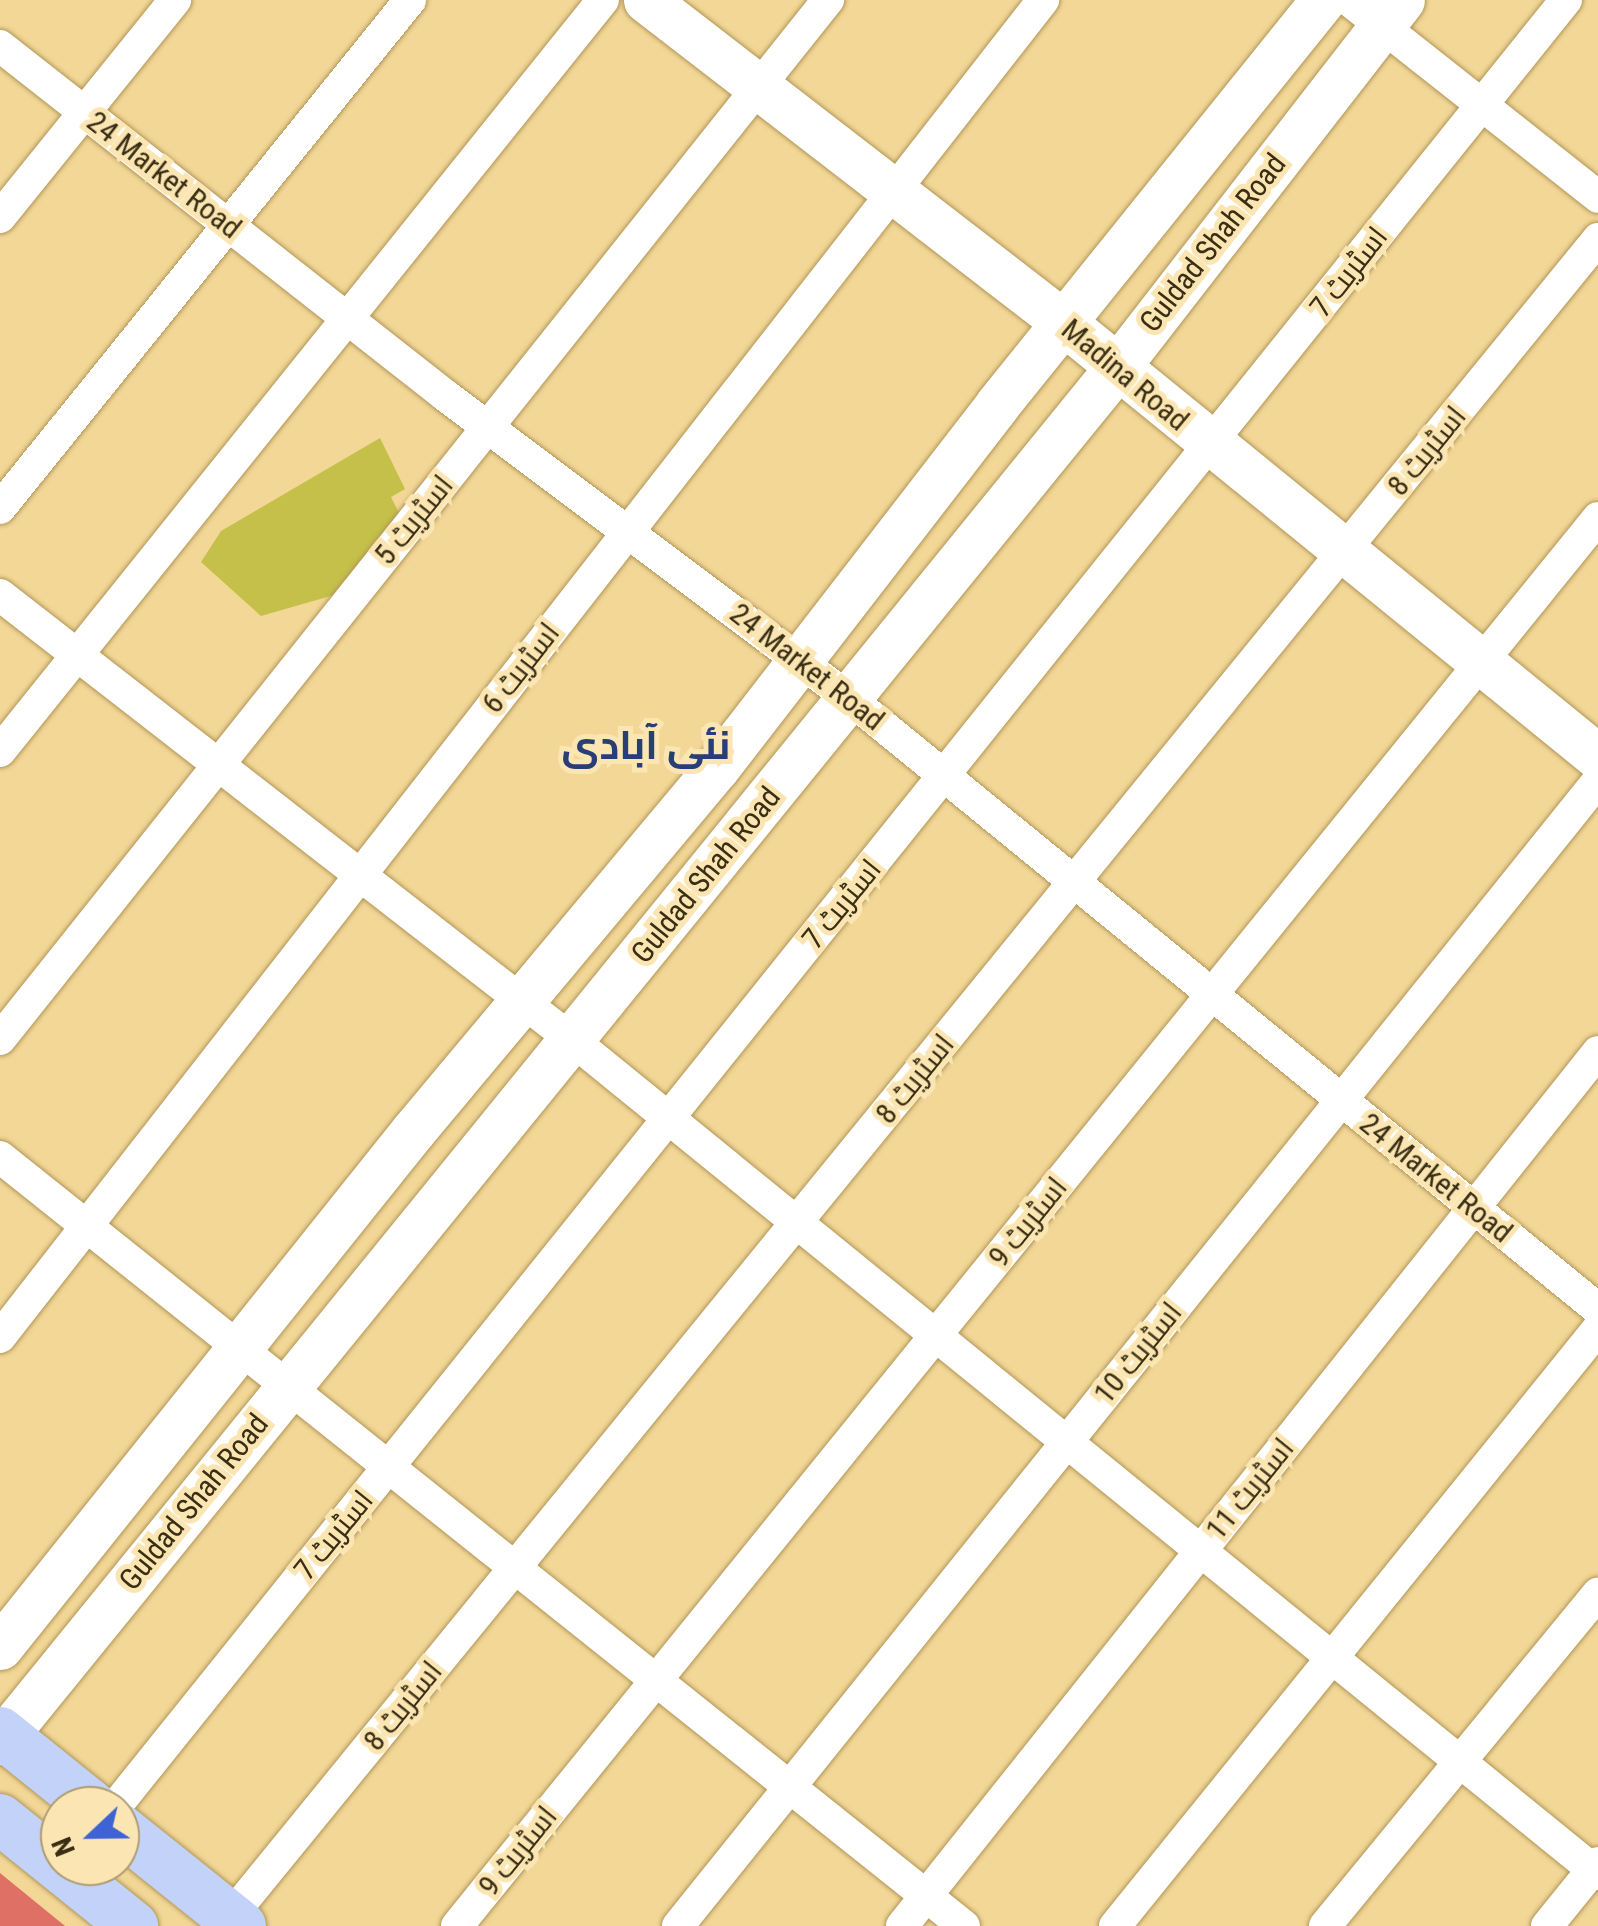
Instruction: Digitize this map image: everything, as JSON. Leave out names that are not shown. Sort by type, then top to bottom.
[{"type":"main road","points":[[2,1736],[66,1786]]},
{"type":"main road","points":[[0,1819],[133,1926]]},
{"type":"main road","points":[[140,1845],[236,1921]]},
{"type":"street","points":[[0,217],[175,0]]},
{"type":"street","points":[[0,508],[410,0]]},
{"type":"street","points":[[0,751],[603,0]]},
{"type":"street","name":"Madina Road","points":[[646,0],[1063,322],[1115,370],[1598,756]]},
{"type":"street","name":"اسٹریٹ 5","points":[[0,1039],[828,0]]},
{"type":"street","name":"اسٹریٹ 6","points":[[0,1336],[1043,0]]},
{"type":"street","name":"Guldad Shah Road","points":[[0,1647],[800,660],[1063,322],[1323,0]]},
{"type":"street","name":"اسٹریٹ 7","points":[[132,1786],[1566,0]]},
{"type":"street","points":[[1378,8],[1482,105],[1598,197]]},
{"type":"street","name":"Guldad Shah Road","points":[[2,1736],[1115,370],[1378,8]]},
{"type":"street","name":"24 Market Road","points":[[0,46],[488,428],[850,699],[1598,1309]]},
{"type":"street","name":"اسٹریٹ 8","points":[[236,1921],[517,1566],[1598,238]]},
{"type":"street","name":"اسٹریٹ 9","points":[[457,1926],[1598,518]]},
{"type":"street","points":[[0,595],[571,1039],[1596,1869],[1546,1926]]},
{"type":"street","name":"اسٹریٹ 10","points":[[678,1926],[1598,780]]},
{"type":"street","name":"اسٹریٹ 11","points":[[902,1926],[1598,1052]]},
{"type":"street","points":[[0,1157],[290,1383],[964,1926]]},
{"type":"street","points":[[1114,1926],[1598,1328]]},
{"type":"street","points":[[1325,1926],[1598,1594]]},
{"type":"shaded area","points":[[0,1873],[65,1926],[0,1926]]},
{"type":"building","points":[[380,438],[405,489],[391,497],[402,519],[341,593],[261,616],[201,562],[221,531]]},
{"type":"district","name":"نئی آبادی","points":[[646,746]]}]
